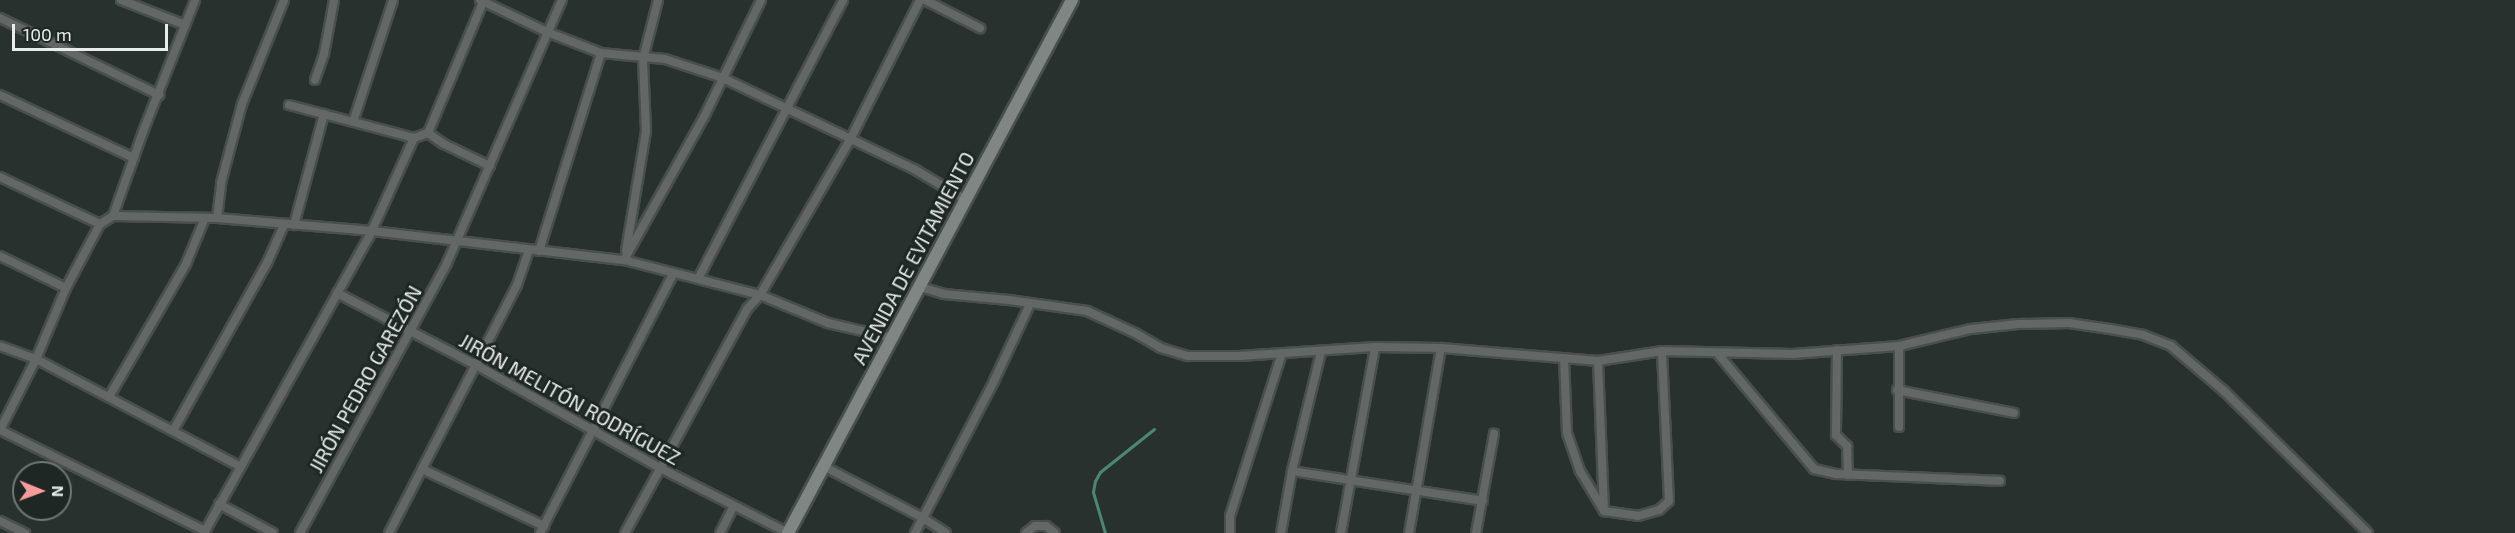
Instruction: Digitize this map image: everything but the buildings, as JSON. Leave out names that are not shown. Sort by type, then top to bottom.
[{"type":"street","points":[[121,0],[185,25]]},
{"type":"street","points":[[113,216],[195,0]]},
{"type":"street","points":[[217,218],[221,183],[242,104],[284,0]]},
{"type":"street","points":[[315,80],[324,54],[334,0]]},
{"type":"street","points":[[353,122],[393,0]]},
{"type":"street","points":[[289,105],[414,138],[428,133],[482,0],[547,33],[601,52],[644,59],[665,59],[723,78],[914,169],[966,200]]},
{"type":"street","name":"JIRÓN PEDRO GAREZÓN","points":[[300,533],[458,240],[562,0]]},
{"type":"street","points":[[624,260],[646,131],[644,59],[658,0]]},
{"type":"street","points":[[624,260],[723,78],[761,0]]},
{"type":"street","points":[[698,279],[843,0]]},
{"type":"street","points":[[625,533],[747,309],[760,295],[850,140],[920,0]]},
{"type":"street","points":[[925,0],[980,28]]},
{"type":"street","name":"AVENIDA DE EVITAMIENTO","points":[[788,533],[1072,0]]},
{"type":"street","points":[[0,18],[159,95]]},
{"type":"street","points":[[539,251],[601,52]]},
{"type":"street","points":[[0,95],[134,158]]},
{"type":"street","points":[[173,431],[289,225],[324,114]]},
{"type":"street","points":[[428,133],[444,144],[490,166]]},
{"type":"street","points":[[414,138],[372,231],[204,532],[0,430],[36,359],[66,288],[100,224],[113,216],[217,218],[372,231],[624,260],[760,295],[828,323],[893,338]]},
{"type":"street","points":[[0,177],[100,224]]},
{"type":"street","points":[[109,397],[186,264],[205,218]]},
{"type":"street","points":[[389,533],[517,285],[529,250]]},
{"type":"street","points":[[0,256],[66,288]]},
{"type":"street","points":[[422,469],[542,529],[674,273]]},
{"type":"street","points":[[920,287],[944,294],[1087,311],[1178,354],[1239,356],[1375,347],[1441,348],[1598,361],[1662,351],[1793,354],[1899,346],[1971,329],[2057,323],[2110,329],[2157,340],[2172,346],[2224,391],[2368,533]]},
{"type":"street","name":"JIRÓN MELITÓN RODRÍGUEZ","points":[[337,293],[476,365],[660,468],[788,533]]},
{"type":"street","points":[[915,533],[994,381],[1030,304]]},
{"type":"street","points":[[0,346],[36,359],[239,466]]},
{"type":"street","points":[[1899,346],[1897,390],[1899,427]]},
{"type":"street","points":[[1341,533],[1375,347]]},
{"type":"street","points":[[1409,533],[1441,348]]},
{"type":"street","points":[[1837,350],[1836,435],[1847,446],[1848,475]]},
{"type":"street","points":[[1564,358],[1567,433],[1580,471],[1604,510],[1638,516],[1659,510],[1669,501],[1662,351]]},
{"type":"street","points":[[1281,533],[1292,471],[1321,352]]},
{"type":"street","points":[[1230,533],[1230,516],[1282,354]]},
{"type":"street","points":[[1718,354],[1814,469],[1848,475],[2000,481]]},
{"type":"street","points":[[1598,361],[1604,510]]},
{"type":"street","points":[[1897,390],[2014,412]]},
{"type":"street","points":[[1476,533],[1494,434]]},
{"type":"street","points":[[825,467],[922,518],[945,533]]},
{"type":"street","points":[[1292,471],[1483,501]]},
{"type":"street","points":[[219,504],[273,533]]},
{"type":"street","points":[[720,533],[734,506]]},
{"type":"street","points":[[0,521],[25,533]]},
{"type":"street","points":[[1026,533],[1035,526],[1046,526],[1055,533]]},
{"type":"waterway","points":[[1105,533],[1093,492],[1095,481],[1100,472],[1154,429]]}]
